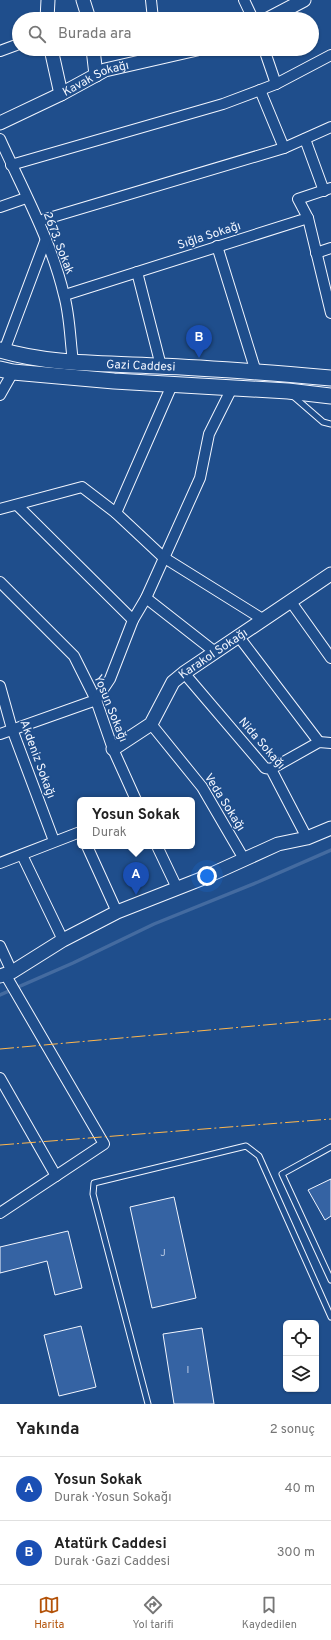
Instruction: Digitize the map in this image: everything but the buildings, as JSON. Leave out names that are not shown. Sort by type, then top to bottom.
[{"type":"main road","name":"Gazi Caddesi","points":[[2,350],[24,357],[73,362],[161,366],[331,378]]},
{"type":"main road","name":"Gazi Caddesi","points":[[7,370],[172,385],[288,391],[331,396]]},
{"type":"street","points":[[47,12],[48,0]]},
{"type":"street","points":[[82,0],[86,12]]},
{"type":"street","points":[[151,0],[152,12]]},
{"type":"street","points":[[244,0],[250,12]]},
{"type":"street","points":[[281,12],[304,0]]},
{"type":"street","points":[[0,51],[12,47]]},
{"type":"street","points":[[11,165],[223,104],[276,84],[331,55]]},
{"type":"street","points":[[53,56],[61,94]]},
{"type":"street","points":[[94,56],[96,74]]},
{"type":"street","name":"Kavak Sokağı","points":[[0,123],[61,94],[96,74],[150,56]]},
{"type":"street","points":[[266,56],[276,84]]},
{"type":"street","points":[[260,90],[284,148]]},
{"type":"street","points":[[39,221],[284,148],[331,127]]},
{"type":"street","name":"2673. Sokak","points":[[0,139],[46,239],[64,295],[73,362]]},
{"type":"street","points":[[305,139],[328,189],[298,199],[308,218],[331,313]]},
{"type":"street","points":[[0,207],[26,198]]},
{"type":"street","name":"Sığla Sokağı","points":[[64,295],[308,218]]},
{"type":"street","points":[[2,350],[46,239]]},
{"type":"street","points":[[217,246],[256,372]]},
{"type":"street","points":[[316,253],[331,248]]},
{"type":"street","points":[[137,272],[161,366]]},
{"type":"street","points":[[0,395],[7,370]]},
{"type":"street","points":[[116,513],[172,385]]},
{"type":"street","points":[[0,734],[96,700],[110,679],[133,620],[146,598],[163,557],[200,478],[209,434],[232,388]]},
{"type":"street","points":[[0,509],[82,487],[116,513],[163,557],[264,620]]},
{"type":"street","points":[[17,505],[133,620]]},
{"type":"street","name":"Karakol Sokağı","points":[[113,749],[150,724],[174,682],[184,673],[330,578]]},
{"type":"street","name":"Yosun Sokağı","points":[[0,582],[74,656],[96,700],[113,749],[135,797]]},
{"type":"street","points":[[146,598],[215,652]]},
{"type":"street","points":[[291,602],[331,658]]},
{"type":"street","points":[[239,637],[319,742]]},
{"type":"street","name":"Nida Sokağı","points":[[184,673],[265,768],[270,769],[307,838]]},
{"type":"street","name":"Akdeniz Sokağı","points":[[0,686],[12,729],[54,841]]},
{"type":"street","name":"Veda Sokağı","points":[[150,724],[202,787],[244,859]]},
{"type":"street","points":[[270,769],[319,742],[331,743]]},
{"type":"street","points":[[6,975],[63,940],[117,912],[177,888],[278,844],[307,838],[331,828]]},
{"type":"street","points":[[0,863],[77,833]]},
{"type":"street","points":[[88,849],[117,912]]},
{"type":"street","points":[[158,849],[177,888]]},
{"type":"street","points":[[22,855],[63,940]]},
{"type":"street","points":[[0,946],[6,975],[104,1144],[0,1213]]},
{"type":"street","points":[[0,1078],[56,1176]]},
{"type":"lane","points":[[288,391],[323,422],[331,424]]},
{"type":"lane","points":[[148,1404],[93,1194],[94,1183],[246,1146],[259,1156],[331,1317]]},
{"type":"lane","points":[[331,1147],[282,1174],[331,1280]]},
{"type":"waterway","points":[[0,995],[73,963],[154,924],[258,882],[331,850]]},
{"type":"power","points":[[0,1049],[331,1019]]},
{"type":"power","points":[[0,1145],[331,1119]]},
{"type":"place","name":"Atatürk Caddesi","points":[[199,358]]},
{"type":"place","name":"Yosun Sokak","points":[[136,895]]}]
